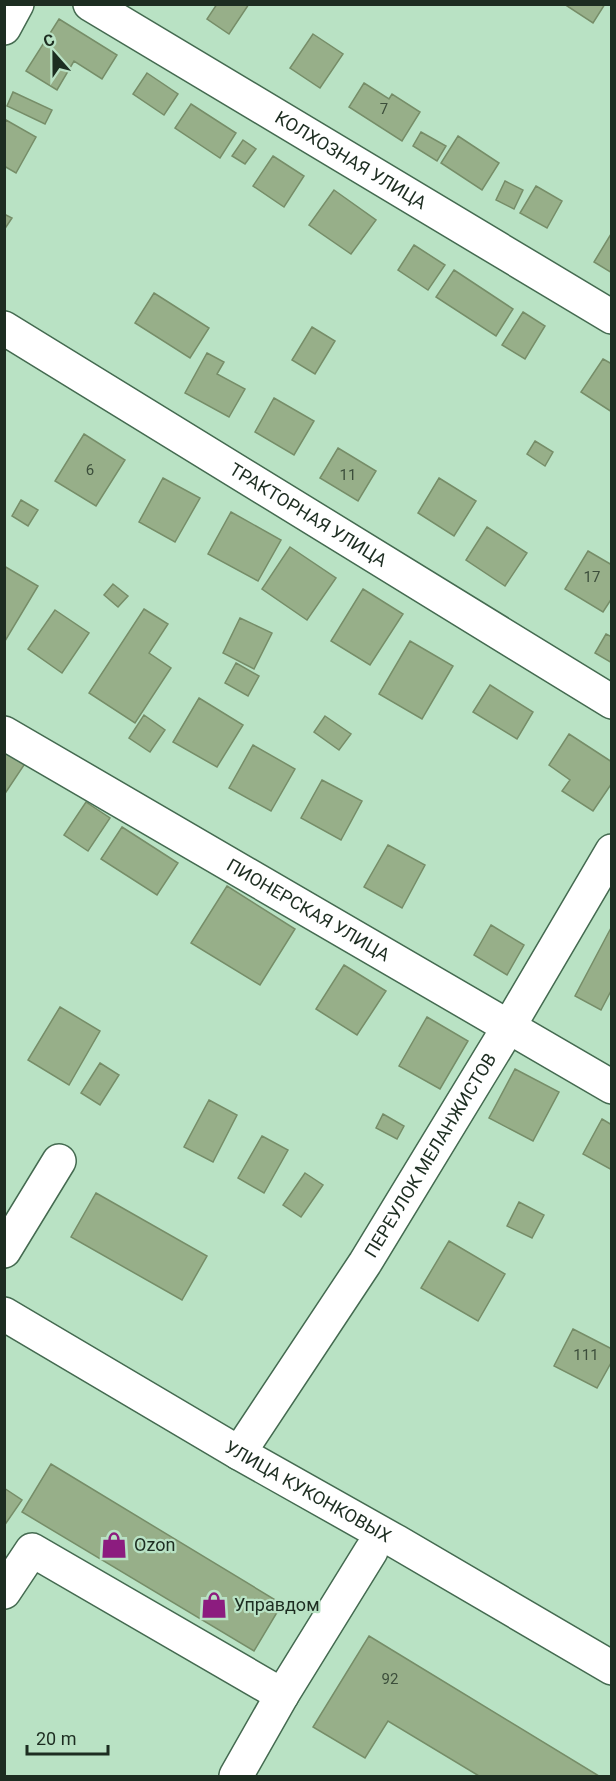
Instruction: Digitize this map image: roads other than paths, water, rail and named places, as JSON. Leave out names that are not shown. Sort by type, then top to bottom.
[{"type":"street","points":[[4,28],[17,4]]},
{"type":"street","name":"КОЛХОЗНАЯ УЛИЦА","points":[[90,4],[612,318]]},
{"type":"street","name":"ТРАКТОРНАЯ УЛИЦА","points":[[4,327],[612,702]]},
{"type":"street","name":"ПИОНЕРСКАЯ УЛИЦА","points":[[4,733],[612,1087]]},
{"type":"street","name":"ПЕРЕУЛОК МЕЛАНЖИСТОВ","points":[[239,1453],[358,1273],[508,1028],[612,851]]},
{"type":"street","points":[[4,1251],[59,1161]]},
{"type":"street","name":"УЛИЦА КУКОНКОВЫХ","points":[[4,1314],[239,1453],[612,1668]]},
{"type":"street","name":"УЛИЦА КУКОНКОВЫХ","points":[[4,1338],[221,1466],[612,1689]]},
{"type":"street","points":[[4,1592],[32,1550],[282,1695]]},
{"type":"street","points":[[236,1776],[282,1695],[371,1551]]},
{"type":"place","name":"Ozon","points":[[114,1545]]},
{"type":"place","name":"Управдом","points":[[214,1605]]}]
